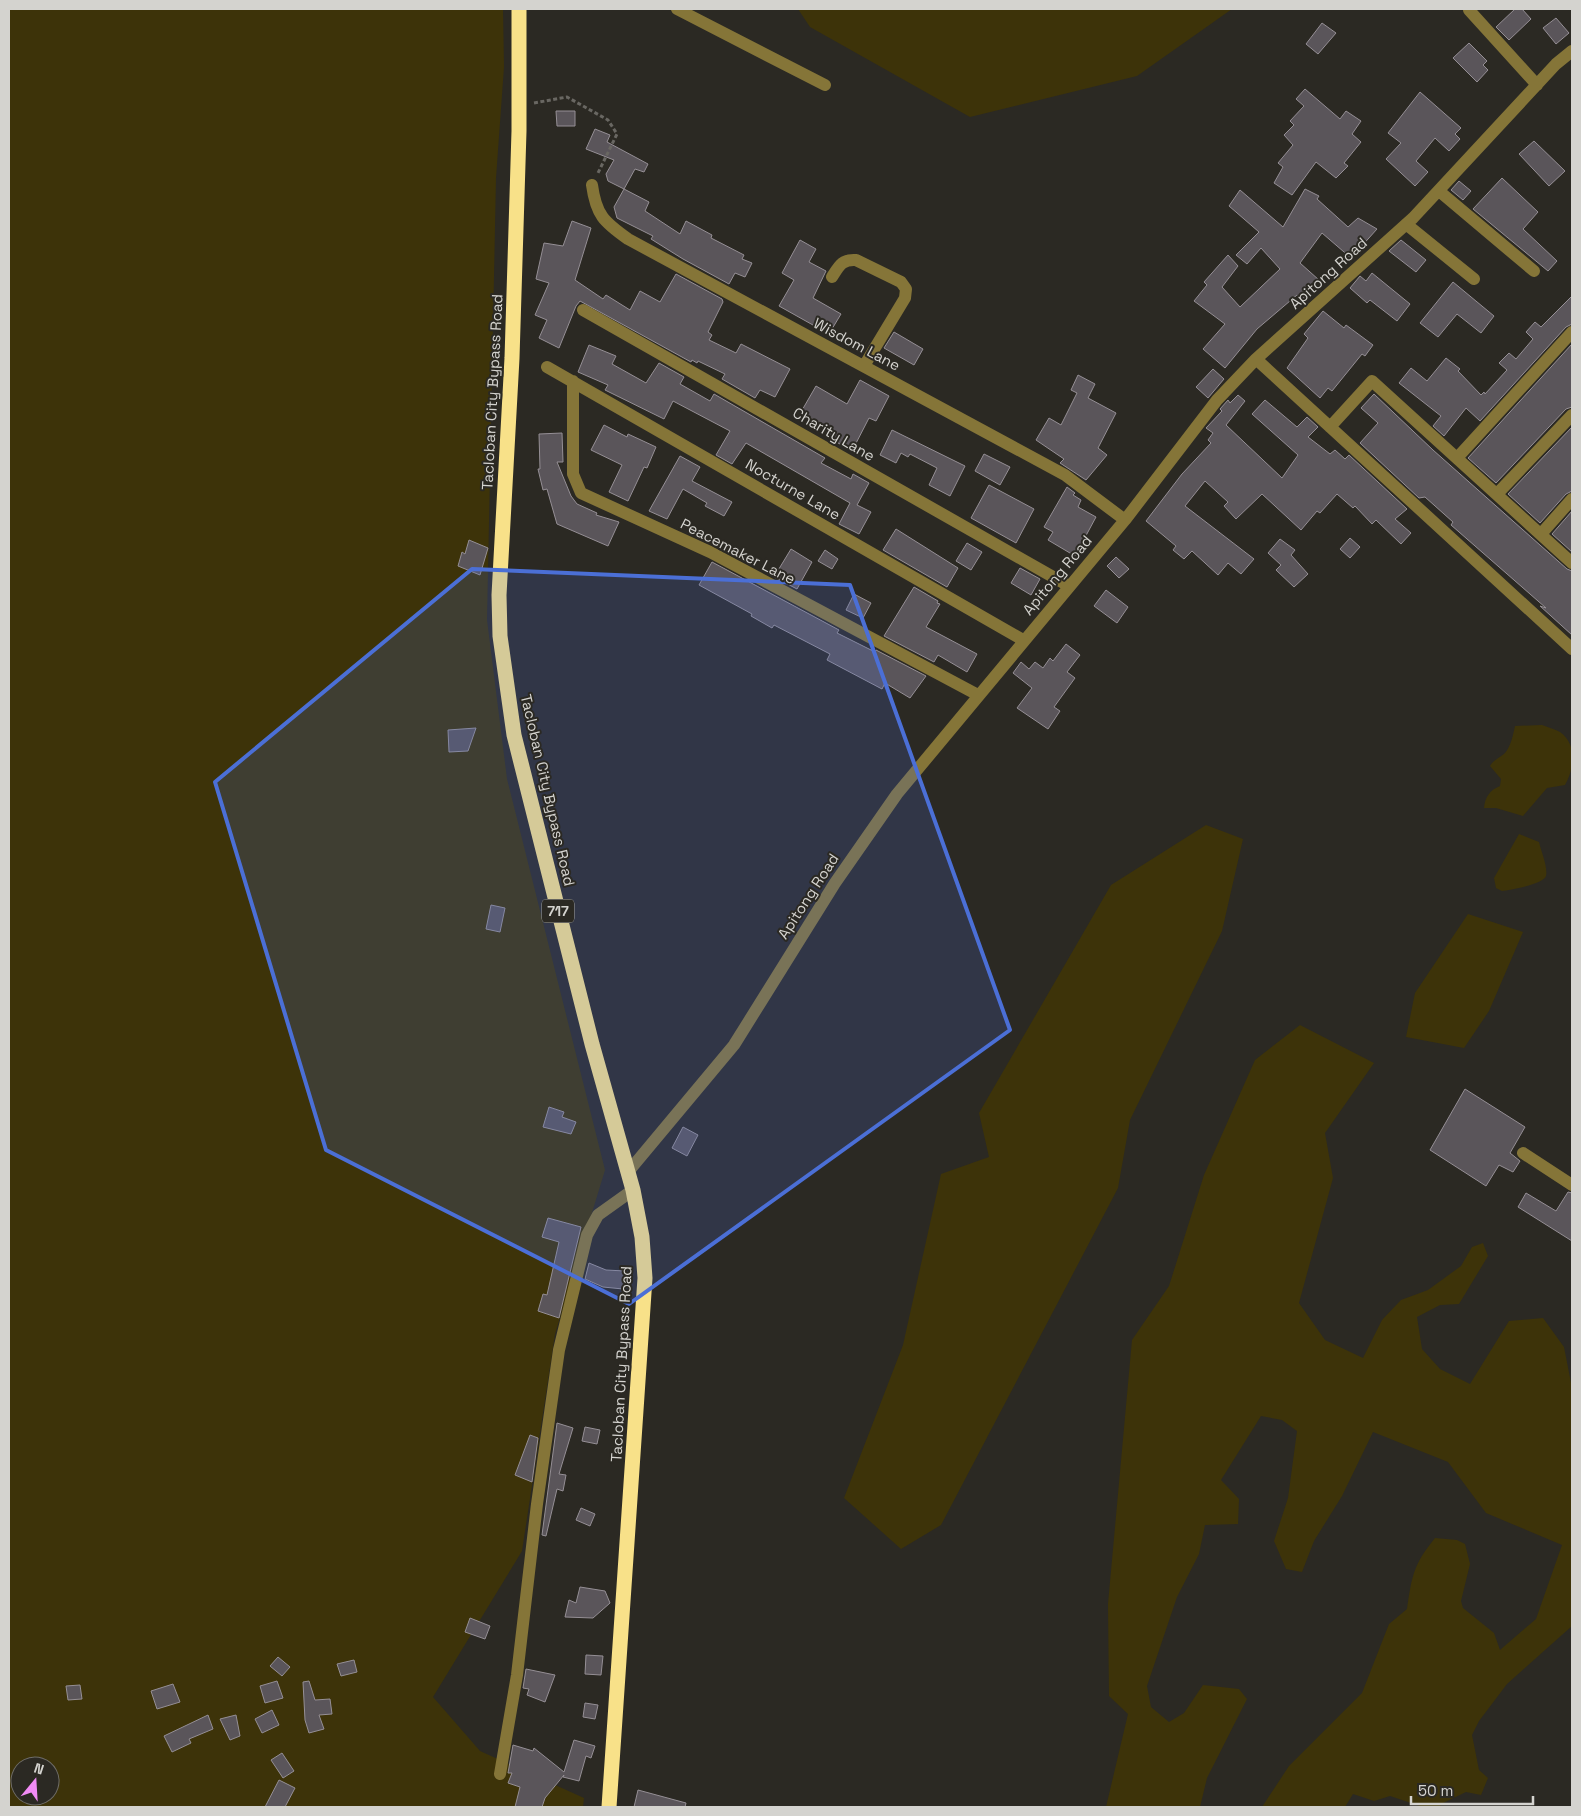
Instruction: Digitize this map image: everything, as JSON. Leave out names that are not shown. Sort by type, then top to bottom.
[{"type":"highway","name":"Tacloban City Bypass Road","points":[[520,9],[512,358],[498,595],[500,636],[514,735],[592,1044],[634,1190],[642,1237],[645,1278],[609,1807]]},
{"type":"street","points":[[676,9],[825,85]]},
{"type":"street","points":[[1469,10],[1537,85]]},
{"type":"street","name":"Apitong Road","points":[[628,1172],[734,1045],[835,883],[892,802],[1023,640],[1125,520],[1217,400],[1256,359],[1406,224],[1556,64],[1572,51]]},
{"type":"street","name":"Wisdom Lane","points":[[592,185],[595,206],[607,224],[628,239],[1065,475],[1125,520]]},
{"type":"street","points":[[1438,191],[1534,271]]},
{"type":"street","points":[[1406,224],[1474,280]]},
{"type":"street","points":[[832,277],[841,263],[848,259],[856,260],[900,282],[906,289],[905,298],[864,366]]},
{"type":"street","name":"Charity Lane","points":[[583,310],[1069,586]]},
{"type":"street","points":[[1457,458],[1572,332]]},
{"type":"street","points":[[1256,359],[1572,649]]},
{"type":"street","name":"Nocturne Lane","points":[[547,367],[1023,640]]},
{"type":"street","name":"Peacemaker Lane","points":[[573,381],[573,474],[582,493],[710,552],[978,695]]},
{"type":"street","points":[[1330,427],[1372,381],[1572,563]]},
{"type":"street","points":[[1497,494],[1572,415]]},
{"type":"street","points":[[1541,534],[1572,499]]},
{"type":"street","points":[[1523,1153],[1572,1185]]},
{"type":"street","points":[[500,1774],[517,1676],[537,1504],[559,1350],[587,1235],[598,1215],[634,1190]]},
{"type":"path","points":[[519,105],[567,97],[608,120],[617,134],[592,185]]},
{"type":"highlighted area","points":[[472,569],[850,585],[1010,1030],[629,1304],[326,1150],[215,782]]},
{"type":"shaded area","points":[[9,9],[503,9],[504,67],[496,178],[487,620],[507,779],[605,1170],[555,1334],[522,1551],[433,1697],[480,1751],[584,1798],[583,1807],[9,1807]]},
{"type":"shaded area","points":[[798,9],[1232,9],[1137,76],[970,117],[810,27]]},
{"type":"shaded area","points":[[1542,725],[1560,732],[1570,744],[1573,757],[1571,772],[1565,785],[1547,788],[1523,816],[1496,808],[1484,808],[1489,794],[1500,786],[1501,779],[1490,766],[1507,750],[1512,740],[1515,726]]},
{"type":"shaded area","points":[[1206,825],[1243,839],[1222,931],[1130,1120],[1118,1188],[941,1525],[901,1549],[844,1498],[903,1345],[941,1174],[989,1157],[979,1113],[1111,885]]},
{"type":"shaded area","points":[[1519,834],[1539,842],[1546,876],[1539,882],[1502,891],[1496,888],[1494,878]]},
{"type":"shaded area","points":[[1468,914],[1523,932],[1489,1011],[1464,1048],[1406,1037],[1415,993]]},
{"type":"shaded area","points":[[1300,1025],[1374,1063],[1325,1133],[1333,1178],[1299,1303],[1325,1340],[1363,1358],[1382,1320],[1401,1300],[1428,1290],[1461,1266],[1472,1247],[1483,1243],[1488,1256],[1459,1304],[1440,1305],[1417,1317],[1422,1349],[1440,1369],[1470,1384],[1509,1321],[1543,1318],[1564,1347],[1572,1388],[1572,1626],[1507,1684],[1479,1721],[1472,1735],[1479,1770],[1488,1778],[1481,1795],[1466,1792],[1441,1804],[1440,1807],[1423,1807],[1390,1796],[1374,1801],[1353,1794],[1345,1807],[1262,1807],[1289,1766],[1362,1693],[1389,1624],[1407,1609],[1415,1571],[1422,1556],[1435,1538],[1457,1540],[1465,1544],[1470,1564],[1461,1601],[1463,1608],[1494,1633],[1500,1650],[1536,1619],[1562,1545],[1486,1513],[1448,1462],[1373,1432],[1342,1496],[1314,1541],[1302,1572],[1286,1569],[1274,1541],[1288,1498],[1297,1431],[1282,1420],[1261,1416],[1221,1480],[1239,1499],[1238,1524],[1205,1525],[1199,1554],[1177,1597],[1147,1686],[1151,1707],[1169,1722],[1184,1713],[1203,1685],[1239,1689],[1247,1699],[1207,1778],[1200,1807],[1106,1807],[1128,1714],[1109,1696],[1108,1604],[1132,1340],[1169,1286],[1204,1175],[1255,1060]]},
{"type":"building","points":[[1515,9],[1522,9],[1531,19],[1509,40],[1496,27]]},
{"type":"building","points":[[1556,18],[1569,33],[1556,44],[1543,28]]},
{"type":"building","points":[[1322,23],[1336,33],[1318,54],[1306,44]]},
{"type":"building","points":[[1469,43],[1487,61],[1483,65],[1488,70],[1477,82],[1453,58]]},
{"type":"building","points":[[1305,89],[1340,119],[1346,111],[1361,121],[1352,134],[1361,142],[1344,163],[1348,166],[1336,178],[1316,162],[1292,195],[1274,183],[1283,167],[1278,163],[1293,145],[1284,135],[1294,125],[1290,121],[1304,106],[1296,99]]},
{"type":"building","points":[[1420,92],[1461,128],[1455,134],[1460,139],[1449,151],[1435,138],[1416,161],[1428,172],[1415,186],[1386,159],[1401,143],[1388,133]]},
{"type":"building","points":[[556,111],[575,111],[575,126],[557,126]]},
{"type":"building","points":[[595,129],[610,135],[607,142],[648,164],[644,172],[635,169],[624,189],[608,181],[606,174],[614,160],[586,149]]},
{"type":"building","points":[[1534,141],[1565,171],[1549,186],[1519,154]]},
{"type":"building","points":[[1502,178],[1538,212],[1523,229],[1557,261],[1548,271],[1473,209]]},
{"type":"building","points":[[1459,181],[1471,191],[1463,200],[1451,190]]},
{"type":"building","points":[[624,189],[649,202],[645,211],[680,234],[686,221],[712,235],[711,238],[744,255],[742,259],[752,263],[745,277],[735,273],[729,284],[651,239],[653,236],[617,218],[614,207]]},
{"type":"building","points":[[1305,189],[1319,196],[1317,199],[1348,227],[1358,218],[1377,229],[1351,258],[1322,233],[1300,263],[1319,280],[1302,300],[1297,295],[1257,329],[1225,368],[1203,349],[1225,324],[1194,301],[1207,285],[1204,282],[1228,255],[1238,266],[1222,287],[1240,307],[1280,269],[1261,248],[1247,264],[1236,255],[1259,232],[1229,206],[1240,190],[1283,227]]},
{"type":"building","points":[[572,221],[591,228],[575,280],[603,299],[606,295],[630,310],[640,291],[660,302],[676,274],[722,299],[723,302],[708,332],[712,335],[709,340],[736,353],[741,344],[790,369],[775,397],[760,390],[755,398],[722,379],[725,374],[698,361],[697,363],[692,360],[691,362],[580,301],[576,306],[559,348],[539,338],[547,320],[535,315],[549,283],[536,279],[544,243],[563,246]]},
{"type":"building","points":[[800,240],[816,249],[809,262],[826,271],[813,298],[841,314],[829,334],[779,306],[794,280],[782,273]]},
{"type":"building","points":[[1401,240],[1426,260],[1416,272],[1389,251]]},
{"type":"building","points":[[1372,273],[1410,304],[1397,321],[1370,300],[1367,303],[1350,288],[1360,276],[1366,281]]},
{"type":"building","points":[[1453,282],[1494,316],[1481,333],[1457,314],[1438,337],[1420,323]]},
{"type":"building","points":[[1572,296],[1572,324],[1566,327],[1480,421],[1466,408],[1444,436],[1433,426],[1441,416],[1399,383],[1411,368],[1427,381],[1446,358],[1460,369],[1458,371],[1481,395],[1484,392],[1485,394],[1507,370],[1499,363],[1509,353],[1516,359],[1533,339],[1526,332],[1535,322],[1541,327]]},
{"type":"building","points":[[1323,311],[1344,328],[1346,325],[1373,345],[1365,356],[1362,354],[1332,391],[1328,388],[1320,398],[1287,368],[1308,338],[1304,334]]},
{"type":"building","points":[[894,332],[923,349],[914,365],[884,348]]},
{"type":"building","points":[[1572,344],[1572,407],[1566,409],[1496,483],[1468,458]]},
{"type":"building","points":[[589,345],[616,356],[612,364],[646,383],[659,363],[684,377],[680,384],[710,401],[714,394],[825,458],[821,463],[851,479],[853,474],[869,483],[857,505],[871,512],[859,534],[839,524],[850,503],[746,443],[732,464],[716,455],[730,431],[673,401],[664,419],[605,390],[608,385],[578,372]]},
{"type":"building","points":[[1213,369],[1224,379],[1208,398],[1196,387]]},
{"type":"building","points":[[1078,375],[1095,384],[1088,398],[1116,413],[1098,448],[1107,455],[1086,480],[1060,463],[1064,459],[1036,440],[1049,418],[1061,425],[1077,393],[1071,390]]},
{"type":"building","points":[[860,380],[889,396],[876,421],[869,418],[852,451],[826,436],[830,429],[801,412],[816,386],[847,404]]},
{"type":"building","points":[[1374,394],[1433,450],[1567,569],[1572,571],[1572,635],[1540,606],[1546,608],[1451,525],[1453,522],[1425,497],[1419,498],[1360,443],[1378,423],[1361,408]]},
{"type":"building","points":[[1238,395],[1245,401],[1226,425],[1282,478],[1298,455],[1252,414],[1265,400],[1297,427],[1307,417],[1318,427],[1308,437],[1330,454],[1335,450],[1345,459],[1349,455],[1407,509],[1395,519],[1411,533],[1401,544],[1376,520],[1372,524],[1355,506],[1353,508],[1337,494],[1320,513],[1317,511],[1301,530],[1262,494],[1236,519],[1224,506],[1228,502],[1205,481],[1185,506],[1254,559],[1241,574],[1228,563],[1218,575],[1192,551],[1184,559],[1173,550],[1176,546],[1146,521],[1182,474],[1211,443],[1208,440],[1213,433],[1206,428],[1222,411],[1220,409],[1228,400],[1230,403]]},
{"type":"building","points":[[604,425],[627,437],[628,434],[656,447],[647,468],[644,467],[628,501],[609,492],[622,465],[591,450]]},
{"type":"building","points":[[1572,427],[1572,491],[1566,494],[1540,523],[1508,494]]},
{"type":"building","points":[[892,430],[965,466],[950,496],[929,485],[937,468],[910,454],[908,457],[901,453],[896,463],[880,455]]},
{"type":"building","points":[[562,433],[563,462],[557,462],[571,496],[577,504],[597,513],[596,515],[619,522],[608,546],[557,524],[547,489],[543,490],[538,469],[540,469],[539,434]]},
{"type":"building","points":[[984,454],[1010,467],[1000,485],[975,471]]},
{"type":"building","points":[[680,456],[700,467],[692,481],[732,502],[724,516],[705,506],[707,503],[683,489],[667,519],[649,511]]},
{"type":"building","points":[[989,485],[1034,509],[1016,543],[971,518]]},
{"type":"building","points":[[1067,487],[1075,493],[1073,495],[1081,500],[1078,507],[1096,517],[1075,556],[1048,540],[1053,532],[1044,527]]},
{"type":"building","points":[[1572,511],[1572,552],[1552,534]]},
{"type":"building","points":[[896,529],[958,568],[947,587],[883,550]]},
{"type":"building","points":[[1350,538],[1360,547],[1350,558],[1340,549]]},
{"type":"building","points":[[1280,539],[1295,550],[1291,555],[1308,574],[1294,587],[1276,570],[1281,565],[1268,553]]},
{"type":"building","points":[[469,540],[488,548],[480,575],[458,566],[462,552],[465,554]]},
{"type":"building","points":[[967,543],[982,552],[971,570],[956,561]]},
{"type":"building","points":[[791,549],[812,562],[797,589],[774,577]]},
{"type":"building","points":[[825,550],[838,559],[832,569],[818,561]]},
{"type":"building","points":[[1116,557],[1129,569],[1119,578],[1107,566]]},
{"type":"building","points":[[712,562],[839,630],[837,633],[875,652],[876,650],[926,676],[910,698],[885,683],[882,689],[827,660],[830,654],[774,625],[772,628],[751,616],[752,614],[699,585]]},
{"type":"building","points":[[1020,568],[1040,579],[1031,595],[1011,583]]},
{"type":"building","points":[[914,587],[940,604],[926,627],[977,654],[967,672],[938,655],[934,662],[884,636]]},
{"type":"building","points":[[1106,590],[1128,607],[1117,623],[1094,606]]},
{"type":"building","points":[[854,594],[871,603],[863,618],[846,610]]},
{"type":"building","points":[[1066,644],[1080,655],[1067,672],[1075,678],[1054,707],[1060,711],[1048,729],[1017,708],[1032,688],[1013,673],[1021,662],[1029,669],[1035,662],[1043,668],[1050,658],[1053,661]]},
{"type":"building","points":[[476,728],[468,751],[449,752],[448,730]]},
{"type":"building","points":[[491,905],[505,908],[500,932],[486,929]]},
{"type":"building","points":[[1465,1089],[1525,1127],[1510,1153],[1520,1161],[1513,1172],[1499,1165],[1486,1186],[1430,1150]]},
{"type":"building","points":[[549,1107],[564,1112],[562,1117],[576,1122],[571,1134],[543,1127]]},
{"type":"building","points":[[683,1127],[698,1135],[687,1156],[672,1148]]},
{"type":"building","points":[[1568,1192],[1572,1193],[1572,1241],[1518,1207],[1526,1193],[1556,1211]]},
{"type":"building","points":[[548,1218],[581,1227],[559,1318],[538,1311],[543,1294],[547,1295],[559,1242],[542,1237]]},
{"type":"building","points":[[589,1263],[606,1270],[625,1271],[623,1289],[603,1287],[585,1279]]},
{"type":"building","points":[[557,1423],[573,1428],[559,1474],[566,1475],[563,1491],[557,1489],[546,1536],[542,1535]]},
{"type":"building","points":[[585,1427],[600,1430],[597,1444],[582,1441]]},
{"type":"building","points":[[530,1435],[538,1438],[532,1482],[515,1475]]},
{"type":"building","points":[[581,1508],[595,1514],[590,1526],[576,1520]]},
{"type":"building","points":[[580,1587],[605,1591],[610,1603],[593,1618],[565,1617],[569,1600],[576,1603]]},
{"type":"building","points":[[470,1618],[490,1626],[485,1639],[465,1632]]},
{"type":"building","points":[[586,1655],[603,1656],[601,1675],[585,1674]]},
{"type":"building","points":[[278,1657],[290,1667],[282,1676],[270,1666]]},
{"type":"building","points":[[354,1660],[357,1672],[341,1676],[337,1664]]},
{"type":"building","points":[[526,1669],[555,1675],[545,1702],[527,1695],[529,1689],[523,1688]]},
{"type":"building","points":[[277,1681],[283,1698],[265,1703],[260,1686]]},
{"type":"building","points":[[309,1681],[315,1700],[330,1699],[332,1714],[319,1715],[324,1729],[309,1733],[305,1720],[303,1682]]},
{"type":"building","points":[[173,1684],[180,1702],[157,1709],[151,1691]]},
{"type":"building","points":[[80,1685],[82,1699],[68,1700],[66,1686]]},
{"type":"building","points":[[585,1703],[598,1705],[595,1719],[583,1717]]},
{"type":"building","points":[[272,1710],[279,1725],[262,1733],[255,1719]]},
{"type":"building","points":[[208,1715],[213,1729],[189,1739],[191,1743],[172,1752],[164,1736]]},
{"type":"building","points":[[236,1715],[240,1736],[230,1740],[220,1719]]},
{"type":"building","points":[[574,1740],[595,1746],[591,1758],[586,1756],[579,1781],[563,1777],[564,1775],[545,1798],[542,1807],[515,1807],[520,1787],[508,1783],[512,1773],[508,1773],[513,1745],[533,1751],[534,1748],[564,1772]]},
{"type":"building","points":[[282,1753],[294,1771],[283,1778],[271,1760]]},
{"type":"building","points":[[279,1780],[295,1788],[285,1807],[265,1807]]},
{"type":"building","points":[[638,1790],[686,1803],[685,1807],[634,1807]]}]
